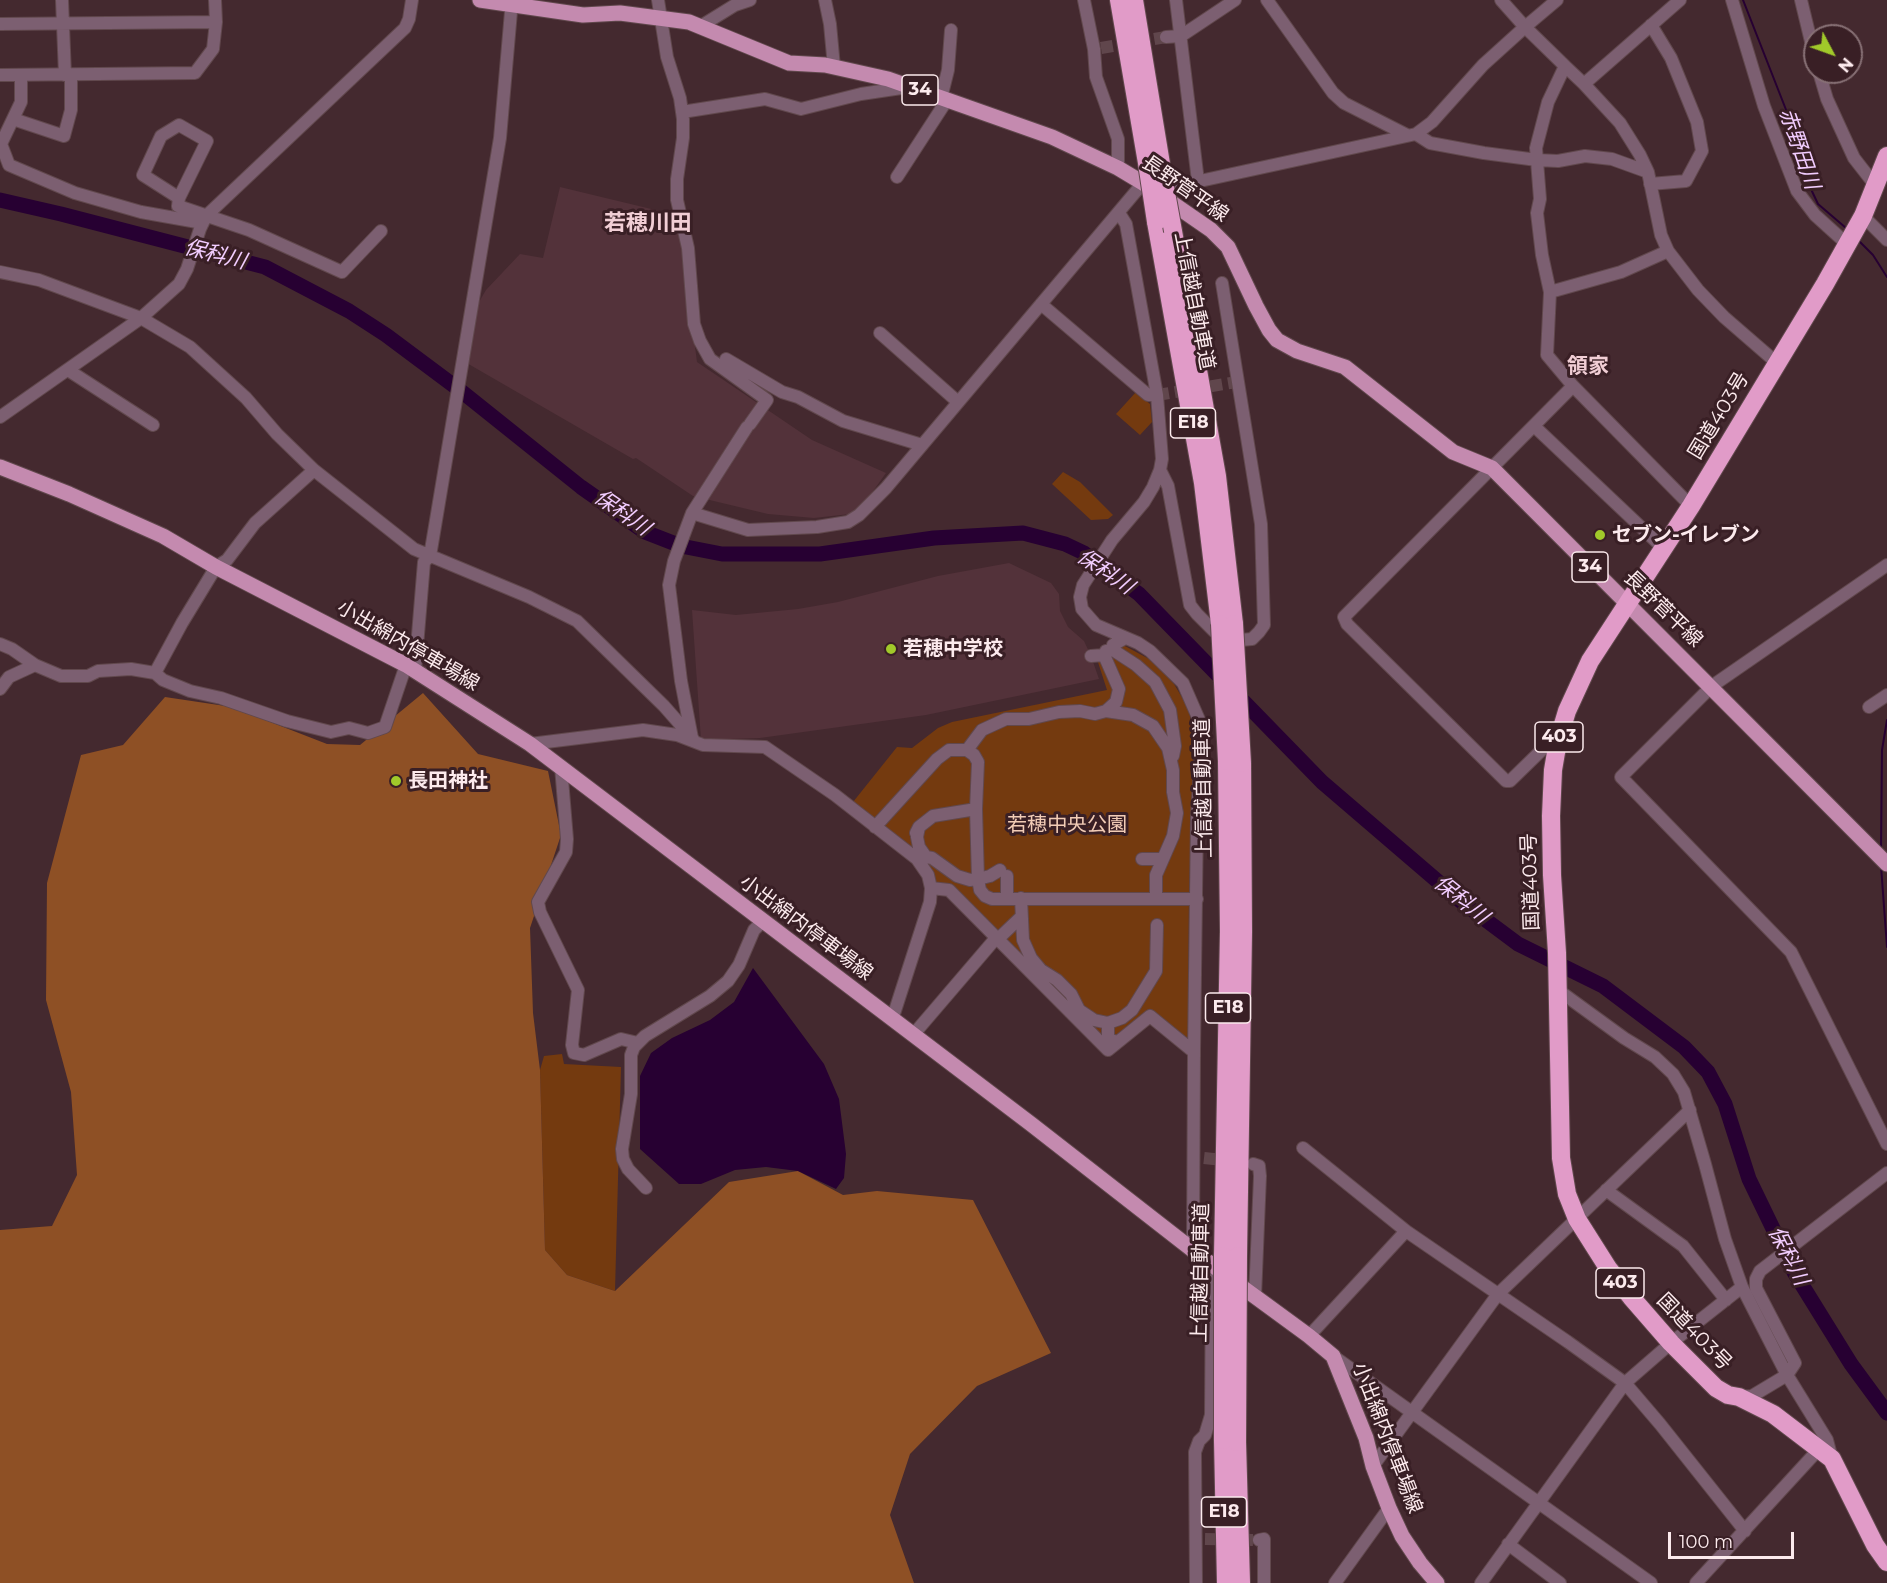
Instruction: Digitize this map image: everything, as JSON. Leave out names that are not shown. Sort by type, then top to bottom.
[{"type":"highway","name":"上信越自動車道","points":[[1119,0],[1227,624]]},
{"type":"highway","name":"上信越自動車道","points":[[1134,0],[1217,476],[1243,932],[1224,1259],[1230,1441],[1241,1583]]},
{"type":"highway","name":"国道403号","points":[[1887,156],[1855,230],[1777,363],[1691,506],[1590,661],[1567,711],[1558,741],[1553,770],[1551,816],[1557,953],[1561,1158],[1567,1194],[1577,1219],[1614,1275],[1671,1343],[1716,1388],[1773,1414],[1826,1454],[1875,1545],[1887,1562]]},
{"type":"highway","name":"上信越自動車道","points":[[1226,1583],[1230,1441]]},
{"type":"main road","name":"長野菅平線","points":[[480,0],[512,2],[583,15],[620,13],[689,22],[789,63],[834,66],[909,86],[1052,137],[1118,168],[1143,183],[1211,230],[1228,247],[1256,306],[1277,340],[1297,351],[1345,367],[1453,452],[1492,468],[1712,686],[1887,864]]},
{"type":"main road","name":"小出綿内停車場線","points":[[0,467],[69,494],[163,536],[216,567],[410,668],[530,744],[1031,1124],[1194,1251],[1224,1259],[1255,1297],[1333,1356],[1366,1438],[1373,1466],[1389,1508],[1402,1536],[1437,1583]]},
{"type":"street","points":[[13,119],[64,136],[71,110],[62,0]]},
{"type":"street","points":[[0,75],[195,73],[213,49],[216,22],[215,0]]},
{"type":"street","points":[[0,417],[141,318],[179,284],[188,269],[203,223],[405,28],[412,0]]},
{"type":"street","points":[[658,0],[667,57],[682,112],[683,138],[677,179],[677,200],[688,248],[694,324],[699,341],[710,359],[767,400],[692,513],[674,561],[669,585],[671,614],[693,739]]},
{"type":"street","points":[[701,26],[735,5],[750,0]]},
{"type":"street","points":[[825,0],[834,66]]},
{"type":"street","points":[[1084,0],[1097,49],[1096,77],[1118,139],[1118,168]]},
{"type":"street","points":[[1176,0],[1198,181]]},
{"type":"street","points":[[1166,37],[1181,36],[1235,0]]},
{"type":"street","points":[[1267,0],[1333,93],[1344,103],[1430,142],[1537,160],[1558,161],[1585,156],[1612,159],[1649,178],[1686,181],[1702,151],[1698,122],[1671,58],[1651,26]]},
{"type":"street","points":[[1501,0],[1620,123],[1640,155],[1649,178],[1661,235],[1668,251],[1698,290],[1724,317],[1777,363]]},
{"type":"street","points":[[692,513],[748,530],[791,529],[848,522],[859,515],[879,495],[1143,183],[1177,186],[1412,134],[1432,122],[1484,65],[1557,0]]},
{"type":"street","points":[[1584,84],[1680,0]]},
{"type":"street","points":[[1732,0],[1764,106],[1797,191],[1815,215],[1887,240]]},
{"type":"street","points":[[1801,0],[1807,24]]},
{"type":"street","points":[[0,644],[12,649],[35,665],[60,676],[88,676],[98,671],[131,669],[155,673],[163,680],[190,691],[252,707],[287,721],[331,732],[349,728],[368,733],[385,727],[410,668],[424,562],[430,556],[500,138],[512,2]]},
{"type":"street","points":[[0,24],[216,22]]},
{"type":"street","points":[[897,177],[944,99],[951,30]]},
{"type":"street","points":[[1564,66],[1548,102],[1536,148],[1540,199],[1537,213],[1550,292],[1547,355],[1574,386],[1691,506]]},
{"type":"street","points":[[21,75],[21,102],[1,144],[9,165],[75,193],[141,212],[249,230],[342,272],[381,231]]},
{"type":"street","points":[[1823,84],[1854,158],[1875,185]]},
{"type":"street","points":[[682,112],[765,99],[801,109],[861,94],[909,86]]},
{"type":"street","points":[[179,198],[143,175],[161,136],[178,125],[207,141],[179,198],[178,206],[203,223]]},
{"type":"street","points":[[1119,213],[1126,224],[1157,395],[1162,459],[1160,470],[1144,502],[1112,540],[1083,585],[1080,597],[1082,609],[1096,625],[1150,651],[1183,683],[1200,723],[1202,736],[1197,818],[1194,1052],[1200,1158],[1194,1251]]},
{"type":"street","points":[[1550,292],[1620,272],[1668,251]]},
{"type":"street","points":[[0,272],[39,280],[141,318],[190,347],[246,398],[277,434],[314,470],[414,549],[529,597],[577,621],[664,706],[693,739]]},
{"type":"street","points":[[1160,470],[1168,486],[1190,604],[1214,631],[1228,638],[1252,639],[1264,625],[1261,524],[1222,283]]},
{"type":"street","points":[[1041,304],[1148,395],[1157,395]]},
{"type":"street","points":[[880,333],[958,402]]},
{"type":"street","points":[[726,359],[782,392],[798,397],[843,421],[922,445]]},
{"type":"street","points":[[68,370],[153,425]]},
{"type":"street","points":[[1558,741],[1550,743],[1510,781],[1506,781],[1347,624],[1344,617],[1574,386]]},
{"type":"street","points":[[1534,426],[1663,548]]},
{"type":"street","points":[[155,673],[216,567],[226,560],[255,523],[314,470]]},
{"type":"street","points":[[1887,565],[1712,686],[1621,777],[1791,952],[1887,1144]]},
{"type":"street","points":[[1103,654],[1125,638]]},
{"type":"street","points":[[1103,654],[1119,689],[1116,702],[1106,711]]},
{"type":"street","points":[[1103,654],[1136,665],[1155,682],[1170,710],[1175,746],[1172,763],[1173,792],[1177,813],[1173,836],[1156,875],[1156,897]]},
{"type":"street","points":[[0,689],[9,677],[35,665]]},
{"type":"street","points":[[1869,707],[1887,695]]},
{"type":"street","points":[[967,750],[982,730],[1006,719],[1029,719],[1059,712],[1080,711],[1095,714],[1106,711],[1133,715],[1153,726],[1168,748],[1172,763]]},
{"type":"street","points":[[530,744],[656,730],[693,739],[703,745],[765,747],[818,782],[917,859],[928,875],[931,888],[925,919],[892,1020]]},
{"type":"street","points":[[875,827],[937,759],[949,750],[967,750],[978,762],[976,809],[978,879],[980,890],[985,896],[992,898],[1197,899]]},
{"type":"street","points":[[561,767],[566,852],[538,902],[540,912],[578,990],[572,1045],[574,1053],[584,1055],[621,1039],[638,1043]]},
{"type":"street","points":[[906,850],[919,827],[933,816],[976,809]]},
{"type":"street","points":[[919,827],[917,837],[919,847],[926,857],[937,861],[957,876],[970,880],[1004,873],[1007,898]]},
{"type":"street","points":[[1142,859],[1161,860]]},
{"type":"street","points":[[931,888],[949,890],[1108,1041]]},
{"type":"street","points":[[1021,898],[1023,940],[1031,958],[1041,970],[1057,980],[1071,994],[1079,1010],[1094,1020],[1108,1023],[1122,1018],[1132,1010],[1156,970],[1157,925]]},
{"type":"street","points":[[914,1035],[965,972],[998,937],[1021,917]]},
{"type":"street","points":[[646,1188],[628,1169],[623,1159],[622,1149],[631,1094],[631,1055],[645,1036],[710,996],[728,981],[739,965],[754,930],[763,921]]},
{"type":"street","points":[[1558,988],[1624,1038],[1655,1057],[1673,1074],[1684,1092],[1725,1239],[1742,1287],[1786,1375],[1827,1440],[1826,1454],[1745,1531],[1696,1583]]},
{"type":"street","points":[[1108,1041],[1150,1016],[1194,1052]]},
{"type":"street","points":[[1108,1023],[1108,1041]]},
{"type":"street","points":[[1373,1466],[1498,1294],[1690,1110]]},
{"type":"street","points":[[1303,1148],[1406,1231],[1625,1383],[1745,1531]]},
{"type":"street","points":[[1253,1164],[1260,1166],[1255,1297]]},
{"type":"street","points":[[1739,1397],[1752,1396],[1786,1375],[1795,1363],[1756,1288],[1756,1279],[1760,1271],[1887,1173]]},
{"type":"street","points":[[1606,1190],[1683,1246],[1726,1300]]},
{"type":"street","points":[[1309,1336],[1406,1231]]},
{"type":"street","points":[[1196,1583],[1201,1539],[1194,1483],[1195,1452],[1199,1441],[1205,1435],[1211,1415],[1224,1259]]},
{"type":"street","points":[[1481,1583],[1625,1383],[1742,1287]]},
{"type":"street","points":[[1333,1356],[1651,1583]]},
{"type":"street","points":[[1335,1583],[1389,1508]]},
{"type":"street","points":[[1259,1540],[1264,1539],[1264,1583]]},
{"type":"street","points":[[1508,1544],[1560,1583]]},
{"type":"shaded area","points":[[560,187],[672,214],[671,217],[677,220],[679,225],[697,362],[812,440],[886,473],[866,501],[850,514],[814,518],[768,514],[693,496],[636,458],[633,459],[465,362],[469,319],[486,290],[520,254],[543,258]]},
{"type":"shaded area","name":"若穂中学校","points":[[1009,563],[1051,583],[1059,594],[1060,611],[1068,627],[1084,641],[1099,679],[926,715],[760,738],[701,740],[692,610],[736,615],[798,609],[838,602],[938,576]]},
{"type":"shaded area","points":[[423,693],[478,754],[548,771],[561,835],[530,928],[533,1013],[540,1070],[545,1250],[567,1275],[615,1291],[729,1182],[798,1171],[843,1195],[877,1191],[973,1200],[1051,1353],[977,1386],[910,1454],[890,1515],[914,1583],[0,1583],[0,1230],[52,1226],[77,1175],[71,1092],[46,1000],[47,883],[81,755],[123,745],[165,697],[232,707],[327,744],[360,745]]},
{"type":"shaded area","points":[[753,968],[824,1064],[839,1099],[846,1154],[844,1178],[836,1189],[798,1171],[766,1167],[735,1170],[701,1184],[679,1184],[640,1149],[640,1076],[651,1053],[672,1038],[710,1020],[734,1002]]},
{"type":"green space","points":[[1136,392],[1150,404],[1152,422],[1140,435],[1116,414]]},
{"type":"green space","points":[[1063,472],[1080,482],[1113,515],[1108,519],[1091,520],[1052,484]]},
{"type":"green space","name":"若穂中央公園","points":[[1123,645],[1151,660],[1174,684],[1189,709],[1194,746],[1189,894],[1188,1039],[1149,1011],[1108,1043],[959,893],[948,884],[935,884],[853,802],[897,747],[912,748],[938,728],[952,722],[1107,690],[1095,653]]},
{"type":"green space","points":[[562,1054],[564,1064],[621,1067],[615,1291],[567,1275],[545,1250],[540,1070],[544,1056]]},
{"type":"waterway","name":"赤野田川","points":[[1743,0],[1792,125],[1810,187],[1818,204],[1846,228]]},
{"type":"waterway","name":"保科川","points":[[0,200],[265,267],[349,311],[386,335],[461,391],[581,487],[645,532],[681,546],[722,554],[820,554],[934,538],[1023,533],[1065,544],[1084,553],[1139,594],[1322,782],[1463,903],[1518,944],[1603,986],[1684,1047],[1708,1072],[1725,1104],[1749,1179],[1794,1272],[1851,1364],[1887,1413]]},
{"type":"waterway","name":"赤野田川","points":[[1859,241],[1873,255],[1887,277]]},
{"type":"waterway","name":"赤野田川","points":[[1881,849],[1882,750],[1887,720]]},
{"type":"waterway","name":"赤野田川","points":[[1881,866],[1887,947]]},
{"type":"tunnel","points":[[1101,48],[1166,37]]},
{"type":"tunnel","points":[[1157,395],[1237,382]]},
{"type":"tunnel","points":[[1204,1158],[1231,1161]]},
{"type":"tunnel","points":[[1205,1539],[1259,1540]]},
{"type":"place","name":"セブン-イレブン","points":[[1600,535]]},
{"type":"place","name":"若穂中学校","points":[[891,649]]},
{"type":"place","name":"長田神社","points":[[396,781]]},
{"type":"district","name":"若穂川田","points":[[648,224]]},
{"type":"district","name":"領家","points":[[1588,367]]}]
